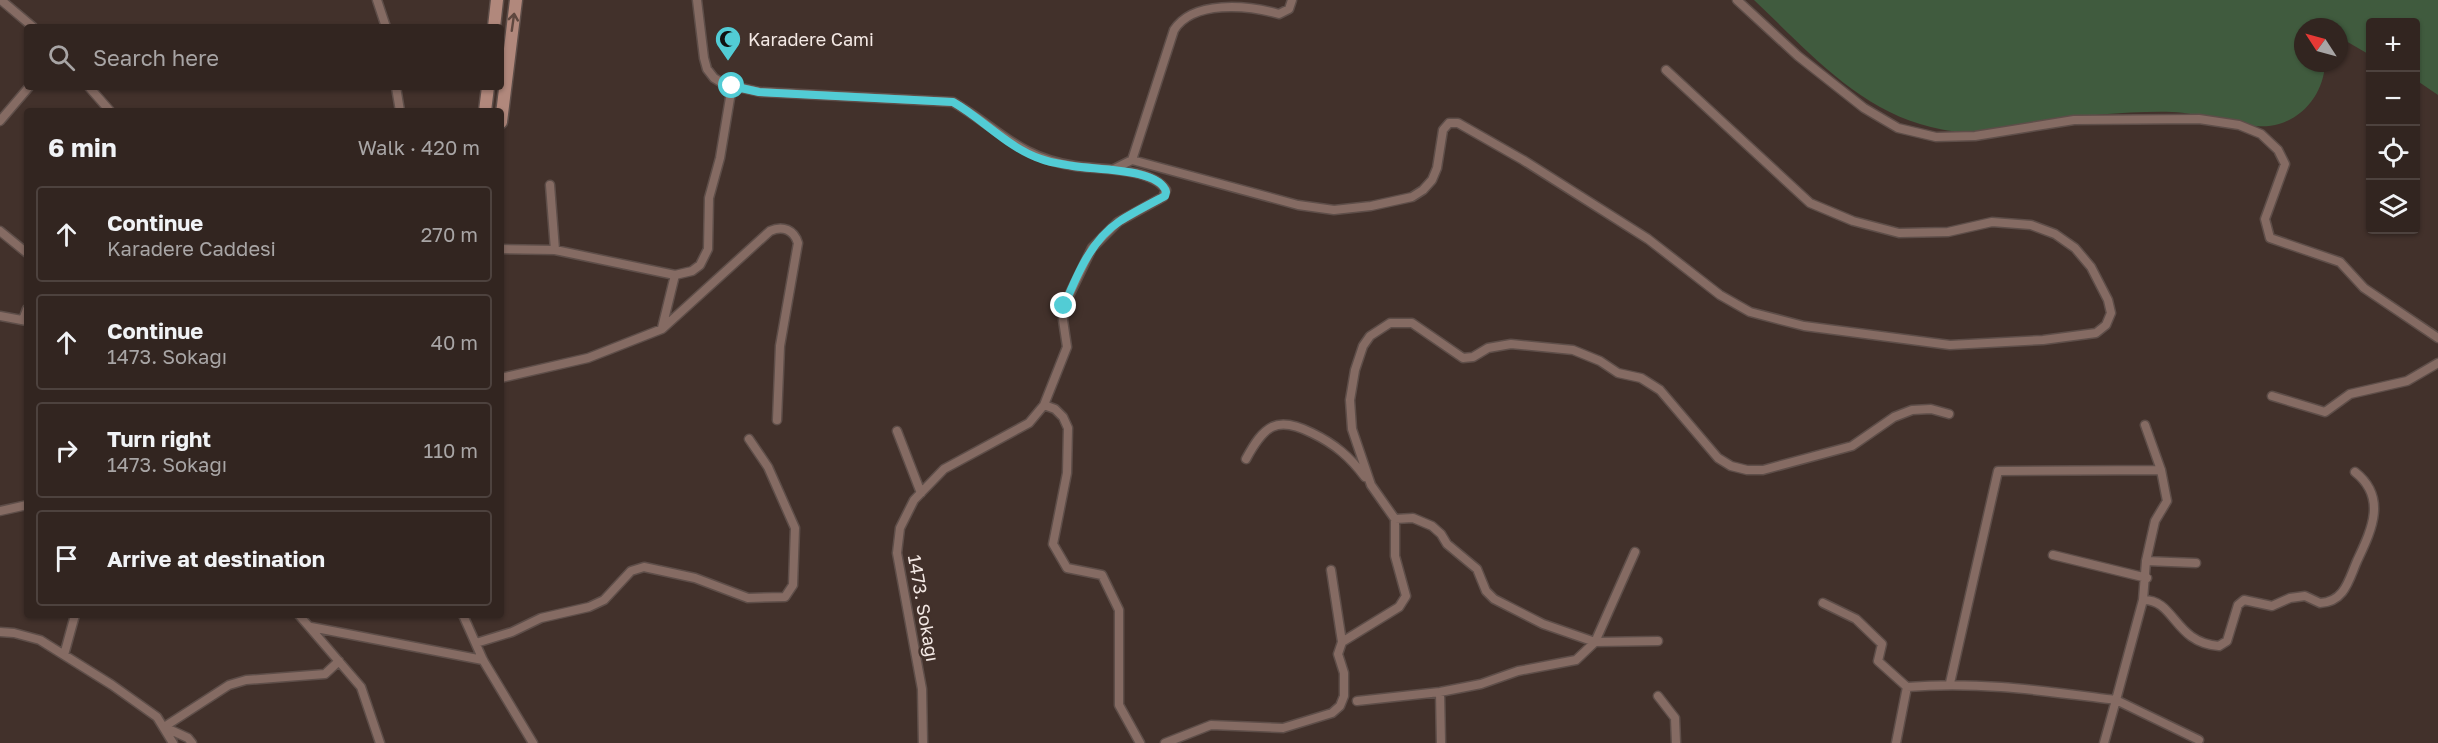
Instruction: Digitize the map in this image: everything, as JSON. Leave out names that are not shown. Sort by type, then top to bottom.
[{"type":"street","points":[[1,0],[29,24]]},
{"type":"street","points":[[378,0],[385,24]]},
{"type":"street","points":[[494,24],[497,0]]},
{"type":"street","points":[[503,108],[516,0]]},
{"type":"street","points":[[696,0],[707,69],[714,78],[724,84],[759,92],[953,102],[971,112],[1004,138],[1041,159],[1076,166],[1114,169],[1132,160],[1298,204],[1334,210],[1371,206],[1412,197],[1423,190],[1432,180],[1437,168],[1443,130],[1449,123],[1458,123],[1523,160],[1648,239],[1720,295],[1750,312],[1804,326],[1950,345],[2096,333],[2106,325],[2110,313],[2108,300],[2091,267],[2075,248],[2055,234],[2031,225],[1992,222],[1948,232],[1899,233],[1853,221],[1810,203],[1666,70]]},
{"type":"street","points":[[1132,160],[1174,30],[1185,15],[1193,10],[1225,5],[1252,7],[1279,14],[1289,9],[1292,0]]},
{"type":"street","points":[[1737,0],[1826,78],[1864,108],[1898,128],[1936,137],[1975,136],[2074,120],[2188,119],[2239,125],[2261,134],[2278,150],[2285,165],[2274,189],[2265,219],[2270,238],[2340,262],[2364,288],[2438,338]]},
{"type":"street","points":[[504,249],[555,250],[675,275],[692,271],[700,265],[708,249],[709,198],[720,158],[732,86]]},
{"type":"street","points":[[0,122],[27,90]]},
{"type":"street","points":[[92,90],[107,108]]},
{"type":"street","points":[[396,90],[400,108]]},
{"type":"street","points":[[485,108],[488,90]]},
{"type":"street","name":"1473. Sokağı","points":[[923,743],[922,689],[897,553],[900,528],[914,500],[944,469],[1029,423],[1044,405],[1067,347],[1064,306],[1074,281],[1092,248],[1118,222],[1163,197],[1166,192],[1164,187],[1152,178],[1114,169]]},
{"type":"street","points":[[550,185],[555,250]]},
{"type":"street","points":[[504,377],[588,358],[662,328],[770,231],[782,228],[792,233],[798,243],[780,346],[777,420]]},
{"type":"street","points":[[0,231],[24,251]]},
{"type":"street","points":[[662,328],[675,275]]},
{"type":"street","points":[[0,316],[24,321]]},
{"type":"street","points":[[1371,485],[1352,429],[1350,400],[1355,370],[1363,346],[1370,336],[1390,323],[1412,324],[1463,358],[1473,357],[1499,345],[1573,350],[1600,361],[1618,373],[1641,378],[1660,390],[1718,459],[1731,466],[1747,470],[1763,470],[1852,446],[1894,417],[1912,410],[1931,409],[1949,414]]},
{"type":"street","points":[[2272,396],[2325,412],[2350,394],[2407,381],[2438,363]]},
{"type":"street","points":[[1044,405],[1055,409],[1063,417],[1068,428],[1067,473],[1053,544],[1067,568],[1102,575],[1119,610],[1119,705],[1140,743]]},
{"type":"street","points":[[1246,459],[1256,441],[1264,433],[1280,424],[1294,424],[1331,443],[1350,456],[1395,519],[1395,556],[1405,591],[1405,600],[1399,607],[1342,642]]},
{"type":"street","points":[[2104,743],[2143,600],[2146,561],[2155,521],[2167,501],[2161,470],[2145,425]]},
{"type":"street","points":[[897,431],[921,493]]},
{"type":"street","points":[[476,643],[512,632],[541,618],[589,607],[604,600],[637,568],[644,567],[695,578],[748,598],[785,597],[793,585],[795,528],[768,467],[749,439]]},
{"type":"street","points":[[1950,683],[1998,471],[2161,470]]},
{"type":"street","points":[[2143,600],[2157,601],[2174,622],[2196,641],[2218,646],[2227,641],[2238,605],[2244,600],[2272,606],[2297,596],[2305,596],[2320,603],[2334,598],[2343,592],[2350,582],[2373,525],[2372,496],[2369,487],[2355,472]]},
{"type":"street","points":[[0,511],[24,507]]},
{"type":"street","points":[[1395,519],[1413,518],[1432,526],[1442,534],[1447,544],[1477,569],[1480,581],[1494,599],[1543,624],[1595,642],[1658,641]]},
{"type":"street","points":[[1357,701],[1440,692],[1481,684],[1518,671],[1576,660],[1595,642],[1635,552]]},
{"type":"street","points":[[2053,555],[2146,578]]},
{"type":"street","points":[[2146,561],[2196,563]]},
{"type":"street","points":[[1165,743],[1211,725],[1283,728],[1332,713],[1340,706],[1344,696],[1344,673],[1338,654],[1342,642],[1331,570]]},
{"type":"street","points":[[1823,603],[1856,619],[1881,644],[1878,661],[1907,687],[1950,683],[2008,686],[2116,700],[2199,740]]},
{"type":"street","points":[[64,655],[74,618]]},
{"type":"street","points":[[302,618],[361,687],[380,743]]},
{"type":"street","points":[[464,618],[483,660],[533,743]]},
{"type":"street","points":[[311,627],[483,660]]},
{"type":"street","points":[[0,632],[40,640],[64,655],[158,717],[172,743]]},
{"type":"street","points":[[164,728],[229,685],[246,680],[325,674],[339,661]]},
{"type":"street","points":[[1896,743],[1907,687]]},
{"type":"street","points":[[1440,692],[1441,743]]},
{"type":"street","points":[[1658,696],[1675,718],[1676,743]]},
{"type":"street","points":[[164,728],[189,738],[192,743]]},
{"type":"green space","points":[[1754,0],[2438,0],[2438,95],[2420,83],[2420,18],[2366,18],[2366,53],[2348,42],[2348,18],[2294,18],[2294,72],[2324,73],[2317,92],[2305,109],[2289,120],[2268,126],[2241,124],[2185,113],[2156,112],[2057,119],[1982,131],[1953,131],[1920,124],[1895,115],[1851,88]]},
{"type":"place","name":"Karadere Cami","points":[[728,62]]},
{"type":"route","points":[[732,86],[759,92],[953,102],[971,112],[1004,138],[1041,159],[1076,166],[1114,169],[1152,178],[1166,188],[1165,196],[1118,222],[1092,248],[1074,281],[1064,306]]}]
